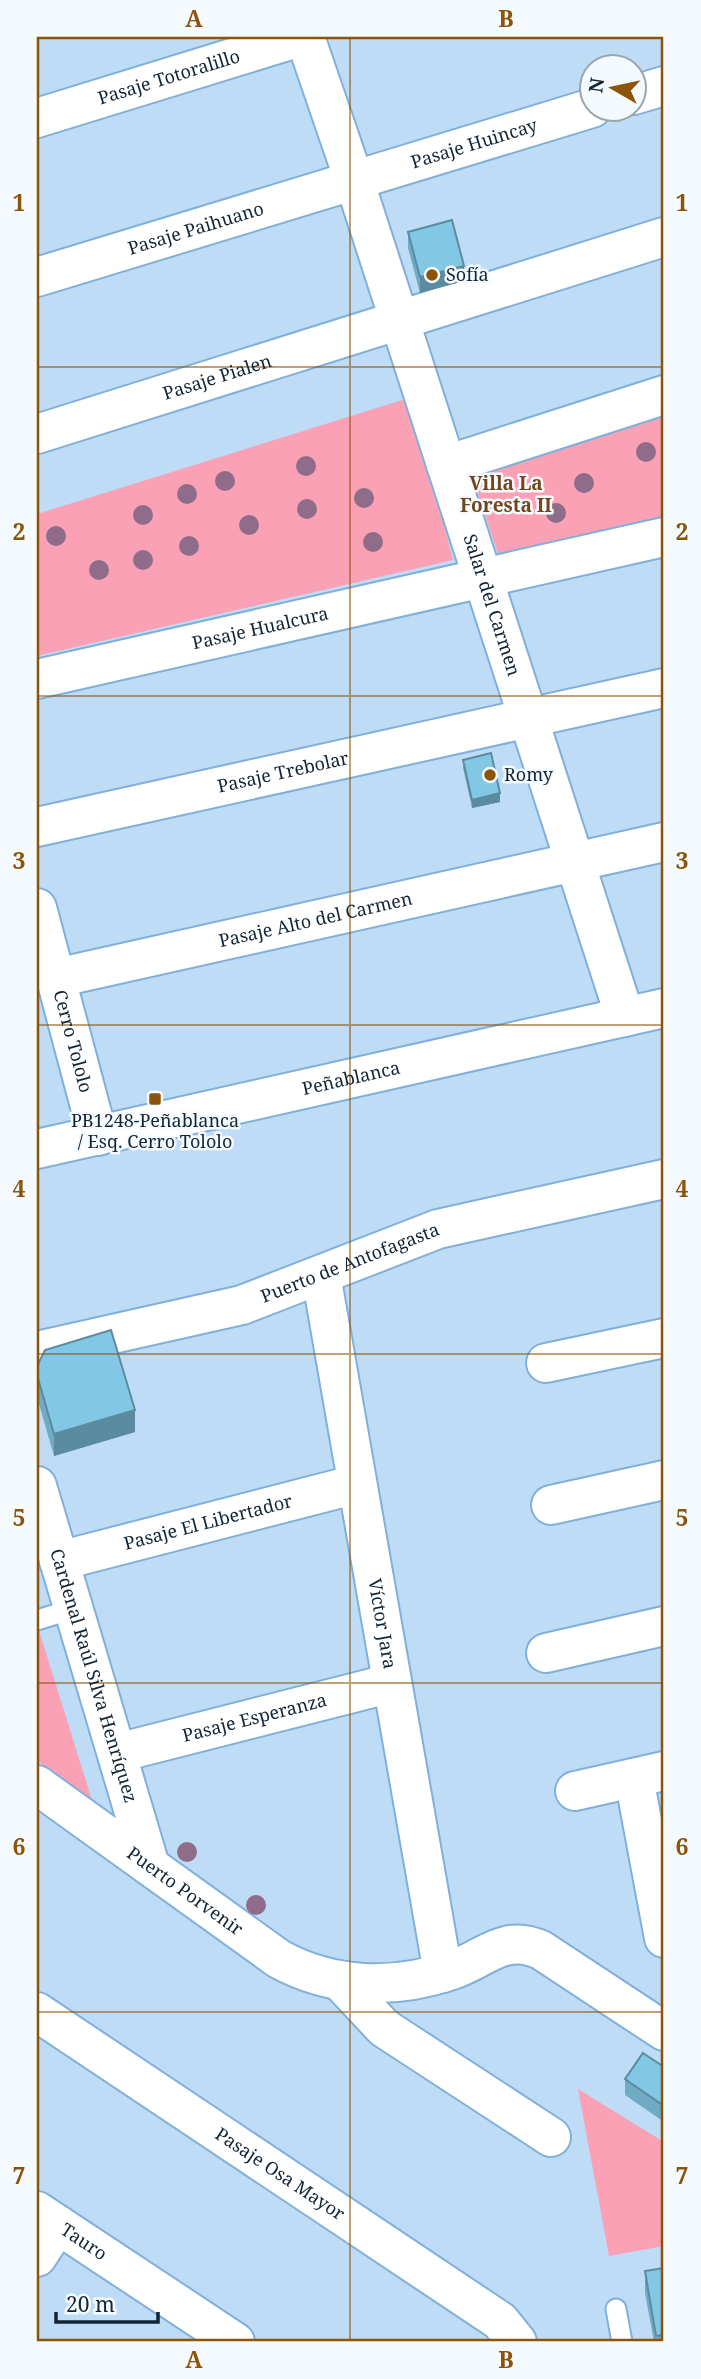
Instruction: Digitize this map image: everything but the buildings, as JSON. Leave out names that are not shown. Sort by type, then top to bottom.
[{"type":"street","name":"Pasaje Totoralillo","points":[[37,118],[303,37]]},
{"type":"street","name":"Salar del Carmen","points":[[303,37],[354,180],[625,1017]]},
{"type":"street","name":"Pasaje Huincay","points":[[354,180],[578,113]]},
{"type":"street","name":"Pasaje Paihuano","points":[[37,277],[354,180]]},
{"type":"street","name":"Pasaje Pialen","points":[[37,434],[399,318],[664,237]]},
{"type":"street","points":[[446,465],[664,395]]},
{"type":"street","name":"Pasaje Hualcura","points":[[37,679],[664,537]]},
{"type":"street","name":"Pasaje Trebolar","points":[[37,827],[664,688]]},
{"type":"street","name":"Pasaje Alto del Carmen","points":[[56,978],[664,842]]},
{"type":"street","name":"Cerro Tololo","points":[[37,908],[98,1136]]},
{"type":"street","name":"Peñablanca","points":[[37,1149],[664,1008]]},
{"type":"street","name":"Puerto de Antofagasta","points":[[37,1351],[242,1305],[438,1228],[664,1180]]},
{"type":"street","name":"Víctor Jara","points":[[321,1275],[443,1973]]},
{"type":"street","points":[[546,1363],[664,1338]]},
{"type":"street","points":[[551,1505],[664,1480]]},
{"type":"street","name":"Pasaje El Libertador","points":[[59,1561],[358,1484]]},
{"type":"street","name":"Cardenal Raúl Silva Henríquez","points":[[37,1486],[150,1866]]},
{"type":"street","points":[[546,1653],[664,1626]]},
{"type":"street","name":"Pasaje Esperanza","points":[[117,1754],[392,1683]]},
{"type":"street","points":[[575,1791],[649,1774],[664,1938]]},
{"type":"street","name":"Puerto Porvenir","points":[[37,1785],[279,1959],[307,1973],[341,1982],[383,1983],[443,1973],[466,1964],[495,1947],[523,1944],[541,1950],[664,2031]]},
{"type":"street","points":[[341,1982],[384,2028],[551,2137]]},
{"type":"street","name":"Pasaje Osa Mayor","points":[[37,2012],[500,2321],[517,2342]]},
{"type":"street","points":[[37,2257],[47,2218]]},
{"type":"street","name":"Tauro","points":[[47,2218],[235,2342]]},
{"type":"lane","points":[[37,1620],[73,1609]]},
{"type":"lane","points":[[616,2309],[622,2342]]},
{"type":"shaded area","points":[[412,397],[453,560],[37,656],[37,514]]},
{"type":"shaded area","points":[[664,417],[664,523],[500,560],[472,475]]},
{"type":"shaded area","points":[[37,1624],[92,1800],[37,1761]]},
{"type":"shaded area","points":[[578,2089],[664,2142],[664,2246],[609,2256]]},
{"type":"place","name":"Sofía","points":[[432,275]]},
{"type":"place","name":"Romy","points":[[490,775]]},
{"type":"place","name":"PB1248-Peñablanca / Esq. Cerro Tololo","points":[[155,1099]]},
{"type":"district","name":"Villa La Foresta II","points":[[506,494]]}]
